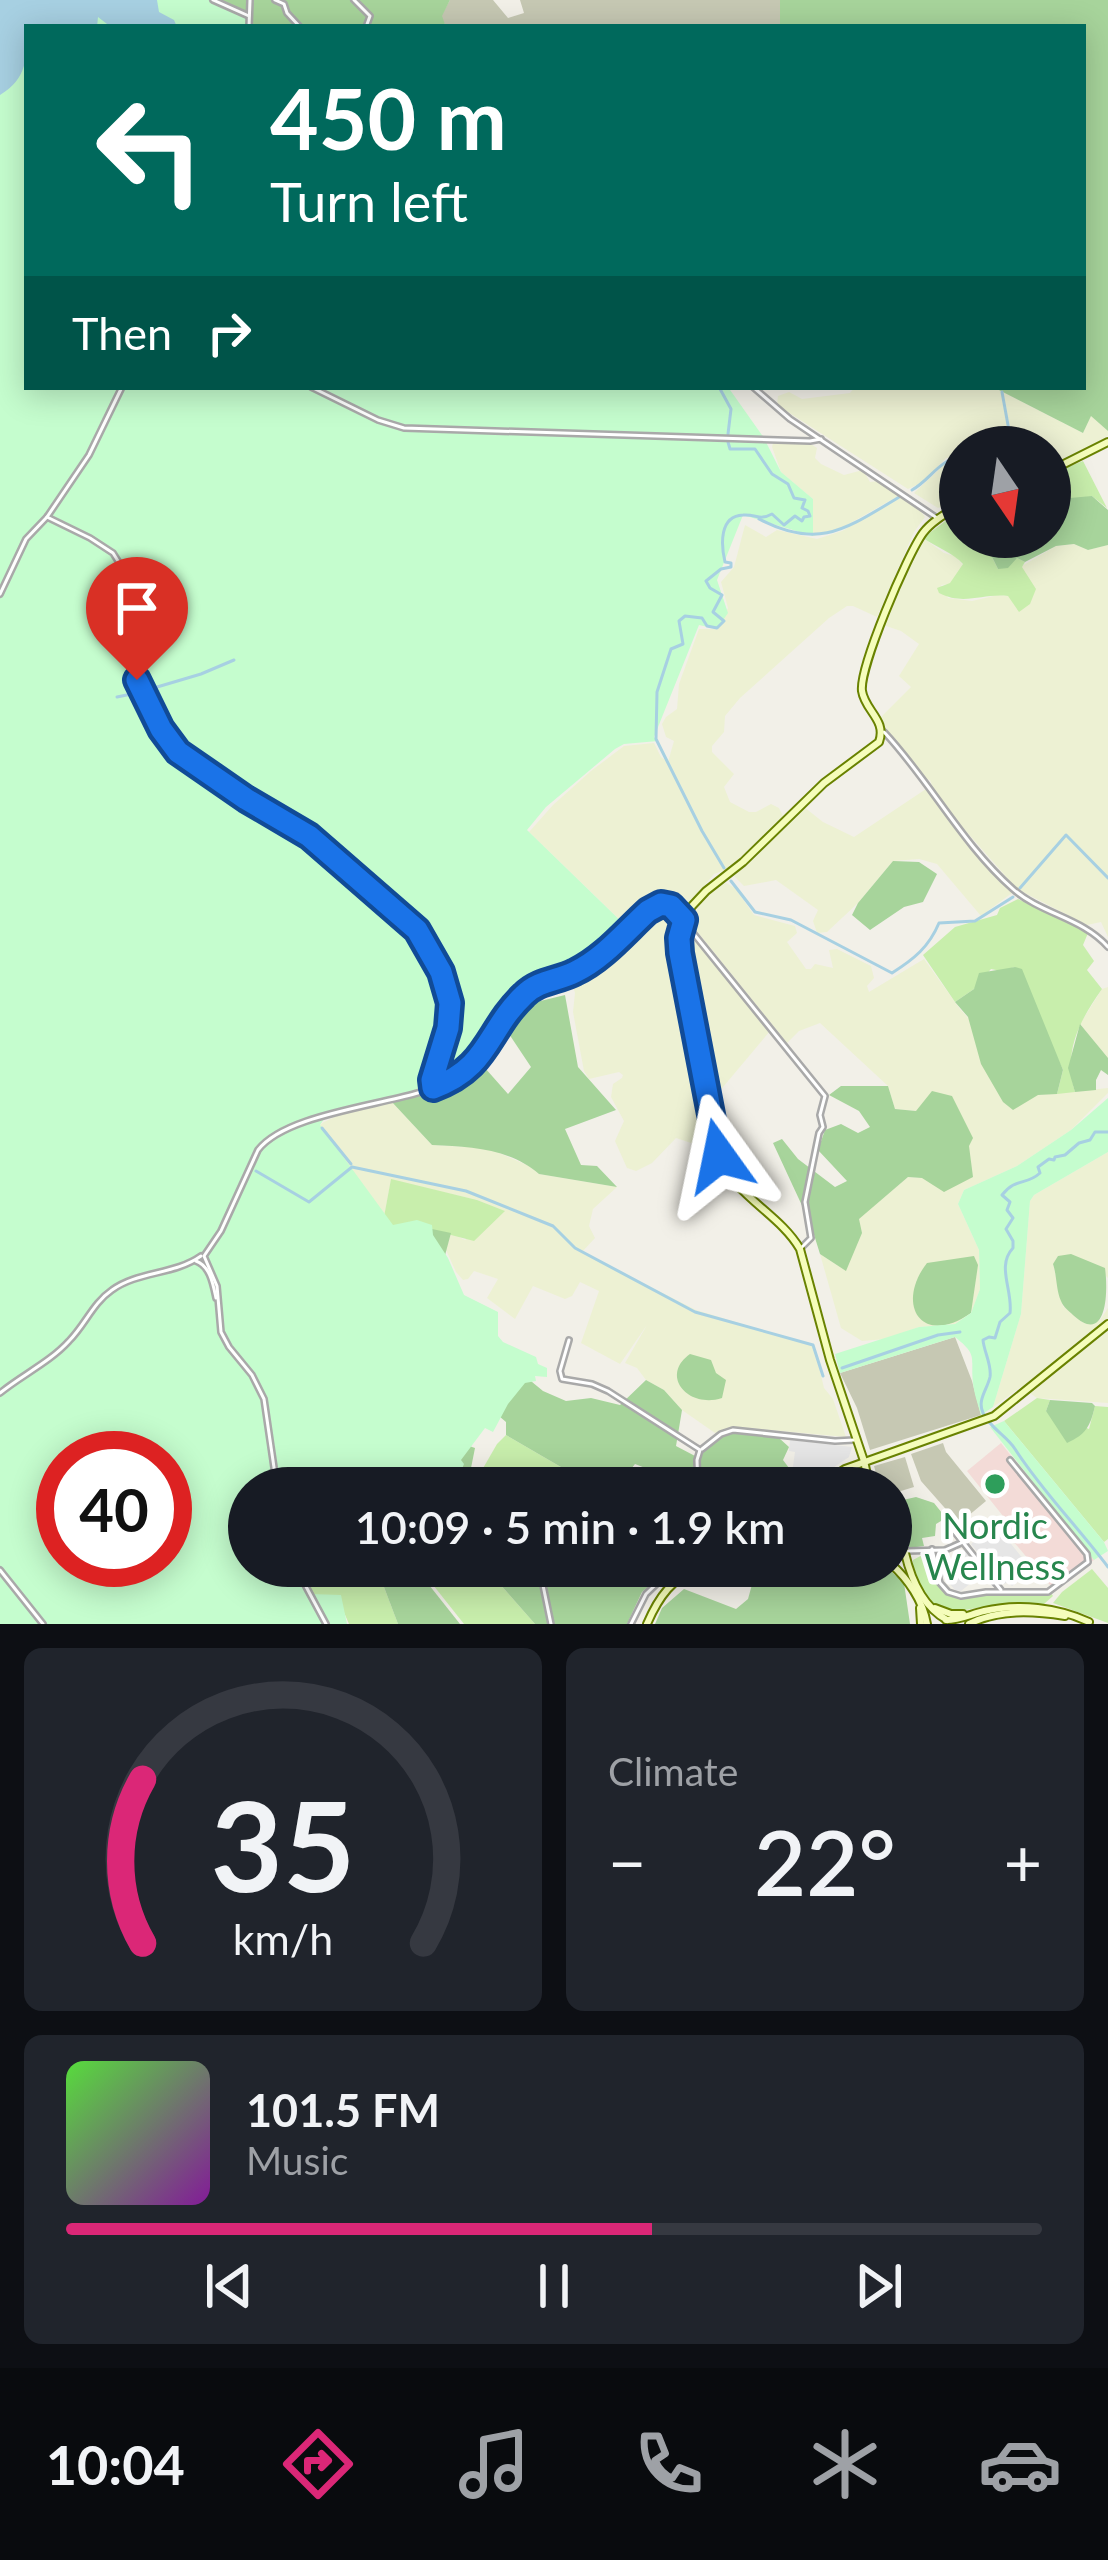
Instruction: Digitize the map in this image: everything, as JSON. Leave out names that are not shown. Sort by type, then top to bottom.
[{"type":"street","points":[[214,0],[249,16]]},
{"type":"street","points":[[249,24],[250,0]]},
{"type":"street","points":[[274,0],[284,2]]},
{"type":"street","points":[[354,0],[370,16],[367,24]]},
{"type":"street","points":[[0,595],[26,539],[47,517],[98,441],[121,390]]},
{"type":"street","points":[[317,390],[404,428],[821,439]]},
{"type":"street","points":[[756,390],[938,519],[923,532],[881,622],[862,682],[863,697],[882,730],[1010,886],[1025,899],[1085,927],[1108,946]]},
{"type":"street","points":[[1071,460],[1108,442]]},
{"type":"street","points":[[47,517],[90,538],[118,561],[124,579],[118,621],[122,646],[161,729],[178,752],[309,836],[417,930],[441,972],[450,1003],[433,1088]]},
{"type":"street","points":[[866,1467],[800,1249],[721,1162],[679,938],[684,921],[706,891],[824,783],[879,742],[882,730]]},
{"type":"street","points":[[0,1393],[66,1345],[96,1304],[115,1288],[194,1261],[204,1253],[221,1231],[258,1150],[271,1136],[451,1081],[474,1064],[530,989],[586,966],[657,906],[668,904],[825,1096],[820,1115],[823,1127],[805,1202],[811,1238],[800,1249]]},
{"type":"street","points":[[204,1253],[217,1286],[224,1338],[253,1375],[264,1399],[274,1467]]},
{"type":"street","points":[[194,1261],[206,1270],[218,1304]]},
{"type":"street","points":[[853,1467],[994,1416],[1108,1324]]},
{"type":"street","points":[[569,1340],[560,1371],[563,1380],[603,1388],[700,1450]]},
{"type":"street","points":[[697,1467],[700,1450],[734,1430],[857,1440]]},
{"type":"street","points":[[932,1550],[940,1583],[961,1596],[1051,1591],[1089,1560],[1010,1460]]},
{"type":"street","points":[[954,1531],[1001,1592]]},
{"type":"street","points":[[912,1551],[949,1549],[963,1542]]},
{"type":"street","points":[[912,1558],[921,1550]]},
{"type":"street","points":[[0,1570],[43,1624]]},
{"type":"street","points":[[912,1579],[926,1624],[1011,1608],[1045,1609],[1093,1623]]},
{"type":"street","points":[[912,1586],[946,1621]]},
{"type":"street","points":[[306,1587],[326,1624]]},
{"type":"street","points":[[543,1587],[551,1624]]},
{"type":"street","points":[[631,1624],[651,1587]]},
{"type":"street","points":[[646,1624],[668,1587]]},
{"type":"street","points":[[919,1596],[941,1611],[975,1614]]},
{"type":"street","points":[[969,1624],[1016,1612],[1093,1623]]},
{"type":"shaded area","points":[[450,0],[493,0],[508,18],[524,13],[520,0],[780,0],[780,24],[445,24],[441,16]]},
{"type":"shaded area","points":[[852,390],[999,390],[1008,426],[939,426],[939,465],[908,489],[777,405],[778,396],[789,392],[802,399]]},
{"type":"shaded area","points":[[1003,392],[1069,426],[1010,426]]},
{"type":"shaded area","points":[[1091,415],[1108,431],[1097,444],[1071,455],[1071,427],[1083,433]]},
{"type":"shaded area","points":[[773,443],[809,443],[817,448],[815,458],[821,464],[844,475],[863,470],[870,482],[879,481],[900,495],[840,529],[813,536],[813,499],[781,472]]},
{"type":"shaded area","points":[[939,469],[939,508],[914,493]]},
{"type":"shaded area","points":[[900,498],[925,517],[877,617],[847,606],[829,618],[740,698],[725,716],[724,732],[712,746],[712,752],[734,774],[724,787],[730,802],[749,812],[771,804],[783,816],[730,868],[714,874],[684,910],[666,900],[631,923],[619,919],[529,832],[553,805],[624,746],[654,743],[668,762],[674,741],[666,737],[662,724],[677,709],[679,684],[699,629],[717,629],[728,608],[721,582],[734,567],[745,525],[766,537],[777,530],[817,539],[842,531]]},
{"type":"shaded area","points":[[923,538],[939,549],[939,558],[957,558],[963,565],[950,584],[941,585],[948,598],[972,601],[998,595],[1014,602],[1022,566],[1036,558],[1071,558],[1071,544],[1088,550],[1108,545],[1108,937],[1101,922],[1087,925],[1017,889],[887,730],[881,717],[911,687],[899,676],[919,644],[883,625]]},
{"type":"shaded area","points":[[926,789],[1012,893],[981,916],[937,864],[919,859],[893,861],[858,903],[827,932],[817,933],[813,921],[818,910],[776,880],[744,886],[734,876],[804,807],[854,837]]},
{"type":"shaded area","points":[[726,883],[754,915],[795,926],[797,933],[787,942],[806,969],[815,964],[833,968],[829,950],[837,949],[871,966],[874,978],[867,986],[869,992],[924,959],[960,1009],[1038,1095],[1108,1088],[1071,1130],[1017,1166],[964,1190],[958,1204],[979,1250],[980,1289],[971,1313],[955,1324],[862,1341],[841,1328],[820,1254],[845,1270],[858,1219],[908,1177],[922,1178],[917,1111],[895,1109],[888,1086],[820,1023],[799,1031],[787,1043],[688,920],[714,888]]},
{"type":"shaded area","points":[[664,908],[678,919],[676,949],[711,1133],[697,1145],[676,1138],[652,1163],[636,1171],[627,1168],[615,1141],[624,1121],[611,1097],[613,1084],[623,1075],[589,1079],[584,1071],[571,980],[655,910]]},
{"type":"shaded area","points":[[687,929],[770,1031],[718,1093],[712,1094],[684,959]]},
{"type":"shaded area","points":[[1108,987],[1108,1059],[1080,1024]]},
{"type":"shaded area","points":[[391,1101],[432,1145],[488,1148],[539,1174],[617,1187],[593,1209],[589,1226],[595,1238],[582,1252],[696,1310],[814,1346],[824,1388],[833,1399],[846,1437],[737,1427],[715,1433],[625,1363],[647,1325],[620,1364],[581,1343],[599,1291],[580,1282],[565,1299],[533,1286],[515,1319],[487,1298],[498,1279],[474,1271],[463,1280],[446,1250],[451,1233],[465,1240],[504,1211],[477,1200],[391,1180],[376,1260],[306,1136],[339,1115]]},
{"type":"shaded area","points":[[1108,1152],[1108,1278],[1053,1264],[1063,1306],[1082,1322],[1100,1320],[1108,1308],[1108,1403],[1037,1398],[1021,1387],[993,1407],[1021,1314],[1030,1201]]},
{"type":"shaded area","points":[[955,1337],[981,1415],[870,1450],[840,1373]]},
{"type":"shaded area","points":[[790,1440],[852,1447],[849,1457],[834,1467],[793,1467],[795,1452],[789,1451]]},
{"type":"shaded area","points":[[943,1443],[986,1501],[956,1526],[921,1481],[911,1454]]},
{"type":"shaded area","points":[[1001,1443],[1094,1560],[1055,1591],[997,1522],[1003,1516],[967,1471]]},
{"type":"shaded area","points":[[905,1457],[908,1467],[874,1467]]},
{"type":"shaded area","points":[[995,1524],[1032,1570],[1012,1586],[997,1577],[971,1544]]},
{"type":"shaded area","points":[[965,1549],[993,1587],[982,1574],[961,1591],[955,1590],[941,1574]]},
{"type":"green space","points":[[0,0],[213,0],[249,16],[249,24],[24,24],[24,390],[730,390],[781,472],[813,499],[813,536],[743,515],[717,580],[728,613],[717,629],[699,625],[654,737],[658,741],[615,749],[546,807],[527,830],[629,929],[582,968],[525,994],[464,1072],[440,1085],[326,1116],[320,1125],[393,1225],[417,1220],[432,1225],[464,1295],[498,1312],[498,1336],[503,1342],[536,1357],[547,1368],[547,1377],[535,1376],[536,1381],[525,1383],[493,1432],[485,1428],[461,1460],[463,1467],[228,1467],[228,1587],[306,1587],[310,1594],[341,1595],[347,1624],[0,1624]]},
{"type":"green space","points":[[217,0],[450,0],[442,16],[445,24],[251,24],[251,12]]},
{"type":"green space","points":[[780,0],[1108,0],[1108,431],[1091,416],[1083,433],[999,390],[1086,390],[1086,24],[780,24]]},
{"type":"green space","points":[[1083,461],[1107,508],[1092,496],[1071,507],[1071,466]]},
{"type":"green space","points":[[1092,496],[1108,510],[1108,545],[1088,550],[1071,544],[1071,498]]},
{"type":"green space","points":[[939,526],[939,547],[923,538]]},
{"type":"green space","points":[[955,558],[992,558],[998,569],[1017,558],[1025,562],[1022,567],[1036,589],[1030,604],[1019,612],[1008,596],[957,599],[939,593],[937,588],[950,583],[963,564]]},
{"type":"green space","points":[[992,558],[1017,558],[1008,568],[998,569]]},
{"type":"green space","points":[[893,861],[919,862],[937,874],[923,902],[904,907],[870,930],[852,915]]},
{"type":"green space","points":[[1018,899],[1088,933],[1083,945],[1094,961],[1087,970],[1102,989],[1075,1038],[1071,1063],[1075,1092],[1057,1094],[1063,1070],[1015,967],[991,969],[955,1002],[923,955],[955,927],[997,915],[1000,908]]},
{"type":"green space","points":[[1022,969],[1063,1070],[1057,1094],[1038,1095],[1013,1110],[1003,1102],[981,1064],[968,1017],[955,1002],[974,989],[979,973]]},
{"type":"green space","points":[[565,995],[578,1067],[616,1110],[565,1129],[581,1165],[597,1166],[617,1187],[539,1174],[488,1150],[432,1145],[391,1101],[439,1079],[478,1037],[485,1068],[508,1094],[531,1067],[509,1034],[528,1004]]},
{"type":"green space","points":[[1080,1024],[1108,1058],[1108,1075],[1101,1070],[1096,1090],[1075,1092],[1068,1068]]},
{"type":"green space","points":[[841,1086],[888,1086],[895,1109],[916,1111],[932,1091],[952,1096],[973,1138],[969,1146],[973,1177],[944,1192],[922,1178],[908,1177],[859,1219],[862,1233],[846,1271],[820,1254],[773,1143],[782,1139],[798,1159],[835,1187],[847,1181],[818,1150],[825,1130],[841,1124],[858,1133],[870,1127],[859,1111],[829,1095]]},
{"type":"green space","points":[[1108,1098],[1108,1152],[1030,1201],[1021,1314],[993,1407],[981,1415],[970,1353],[955,1337],[840,1373],[835,1354],[919,1327],[955,1324],[971,1313],[980,1289],[979,1250],[958,1204],[964,1190],[1017,1166]]},
{"type":"green space","points":[[391,1179],[505,1211],[474,1241],[413,1225],[376,1260]]},
{"type":"green space","points":[[413,1225],[451,1233],[440,1274],[509,1363],[543,1391],[566,1401],[591,1398],[620,1405],[646,1380],[664,1390],[682,1410],[676,1446],[695,1456],[695,1467],[561,1467],[506,1435],[506,1422],[492,1410],[449,1439],[475,1448],[471,1467],[292,1467]]},
{"type":"green space","points":[[1071,1254],[1105,1268],[1103,1311],[1093,1324],[1073,1315],[1059,1297],[1053,1264],[1058,1256]]},
{"type":"green space","points":[[974,1256],[978,1265],[971,1313],[939,1326],[918,1316],[913,1293],[927,1263]]},
{"type":"green space","points":[[690,1354],[711,1360],[716,1373],[726,1380],[722,1398],[699,1399],[682,1388],[677,1372]]},
{"type":"green space","points":[[1037,1398],[1050,1400],[1046,1411],[1089,1429],[1095,1406],[1108,1407],[1108,1539],[1104,1542],[1004,1421]]},
{"type":"green space","points":[[1050,1400],[1095,1406],[1083,1433],[1067,1443],[1046,1411]]},
{"type":"green space","points":[[1004,1421],[1108,1551],[1094,1560],[990,1427]]},
{"type":"green space","points":[[506,1435],[561,1467],[484,1467]]},
{"type":"green space","points":[[726,1435],[779,1438],[789,1447],[783,1460],[788,1467],[700,1467],[705,1450]]},
{"type":"green space","points":[[912,1498],[934,1503],[946,1518],[936,1524],[935,1536],[922,1538],[924,1546],[912,1548]]},
{"type":"green space","points":[[926,1553],[941,1587],[955,1598],[1053,1596],[1044,1604],[945,1610],[928,1599],[914,1574],[913,1560]]},
{"type":"green space","points":[[1092,1569],[1108,1588],[1108,1623],[1053,1603]]},
{"type":"green space","points":[[308,1587],[384,1587],[398,1624],[349,1624],[340,1603],[315,1600]]},
{"type":"green space","points":[[384,1587],[431,1587],[460,1624],[398,1624]]},
{"type":"green space","points":[[435,1587],[502,1587],[535,1624],[464,1624]]},
{"type":"green space","points":[[502,1587],[648,1587],[627,1624],[535,1624]]},
{"type":"green space","points":[[751,1587],[905,1587],[910,1624],[655,1624],[662,1608],[684,1589],[736,1609],[748,1599]]},
{"type":"water","points":[[0,0],[157,0],[159,12],[176,24],[107,24],[98,17],[97,24],[24,24],[21,74],[0,95]]},
{"type":"waterway","points":[[721,390],[731,409],[728,434]]},
{"type":"waterway","points":[[1002,392],[1008,426]]},
{"type":"waterway","points":[[724,868],[656,739],[657,692],[671,649],[683,644],[679,621],[685,616],[702,618],[707,626],[717,628],[724,621],[713,612],[722,595],[706,581],[731,567],[723,548],[730,520],[772,514],[784,525],[795,516],[802,521],[810,516],[802,508],[805,500],[794,498],[788,484],[772,474],[755,449],[730,449],[728,442]]},
{"type":"waterway","points":[[912,490],[939,468]]},
{"type":"waterway","points":[[759,519],[799,533],[833,532],[901,496]]},
{"type":"waterway","points":[[147,690],[234,660]]},
{"type":"waterway","points":[[117,697],[141,692]]},
{"type":"waterway","points":[[1020,888],[1066,835],[1108,878]]},
{"type":"waterway","points":[[731,881],[755,912],[791,920],[892,973],[920,952],[939,923],[975,921],[1013,897]]},
{"type":"waterway","points":[[322,1128],[351,1164]]},
{"type":"waterway","points":[[1108,1132],[1095,1132],[1065,1155],[1049,1159],[1038,1167],[1040,1173],[1035,1177],[1002,1195],[1010,1202],[1007,1210],[1013,1218],[1006,1229],[1013,1241],[1005,1270],[1010,1313],[1000,1322],[995,1338],[983,1340],[990,1377],[981,1404],[986,1418],[1012,1444],[1108,1567]]},
{"type":"waterway","points":[[256,1171],[309,1202],[352,1167],[466,1191],[553,1226],[575,1248],[695,1312],[813,1345],[823,1376]]},
{"type":"waterway","points":[[842,1368],[960,1332]]},
{"type":"place","name":"Nordic Wellness","points":[[995,1484]]},
{"type":"route","points":[[137,680],[178,752],[309,836],[417,930],[441,972],[450,1003],[433,1088],[474,1064],[530,989],[579,970],[648,911],[661,904],[671,906],[684,920],[680,953],[719,1156]]}]
